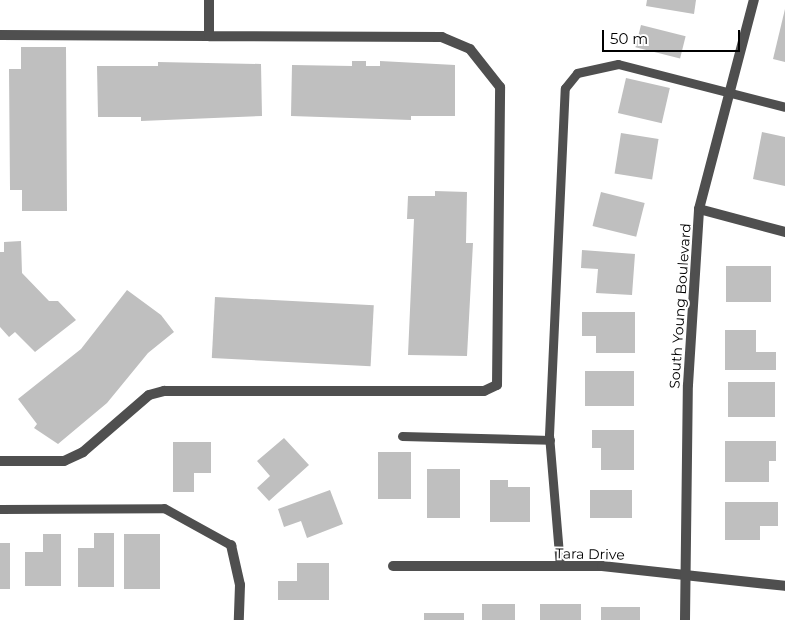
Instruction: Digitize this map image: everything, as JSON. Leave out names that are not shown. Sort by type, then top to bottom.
[{"type":"street","points":[[209,0],[209,36]]},
{"type":"street","name":"South Young Boulevard","points":[[685,620],[688,385],[699,209],[754,0]]},
{"type":"street","points":[[0,35],[442,37],[470,49],[500,87],[497,385],[484,391],[164,390],[149,395],[83,452],[64,461],[0,461]]},
{"type":"street","points":[[699,209],[785,232]]},
{"type":"street","points":[[231,545],[240,586],[239,620]]},
{"type":"street","name":"Tara Drive","points":[[392,566],[560,566],[687,572],[785,586]]},
{"type":"lane","points":[[560,566],[550,440],[565,88],[577,73],[618,64],[785,107]]},
{"type":"lane","points":[[402,436],[550,440]]},
{"type":"lane","points":[[0,509],[164,508],[231,545]]},
{"type":"building","points":[[647,0],[696,0],[694,14],[646,6]]},
{"type":"building","points":[[785,9],[785,62],[773,59]]},
{"type":"building","points":[[641,25],[686,36],[680,58],[635,47]]},
{"type":"building","points":[[21,47],[66,47],[67,211],[22,211],[22,190],[10,190],[9,69],[21,69]]},
{"type":"building","points":[[352,61],[366,61],[366,66],[380,66],[380,61],[455,65],[455,116],[411,116],[411,120],[291,116],[292,65],[352,66]]},
{"type":"building","points":[[158,62],[261,64],[262,116],[141,121],[141,117],[98,117],[97,66],[158,66]]},
{"type":"building","points":[[626,78],[670,88],[662,123],[618,113]]},
{"type":"building","points":[[762,132],[785,137],[785,186],[753,179]]},
{"type":"building","points":[[621,133],[659,139],[652,179],[615,173]]},
{"type":"building","points":[[435,191],[467,192],[466,243],[473,243],[467,356],[408,355],[414,219],[407,219],[408,196],[435,196]]},
{"type":"building","points":[[601,192],[645,203],[636,237],[593,226]]},
{"type":"building","points":[[21,241],[22,273],[49,301],[58,301],[76,320],[35,352],[15,332],[9,337],[0,327],[0,252],[4,252],[4,242]]},
{"type":"building","points":[[582,250],[635,254],[632,295],[596,293],[598,269],[581,268]]},
{"type":"building","points":[[726,266],[771,266],[771,302],[726,302]]},
{"type":"building","points":[[127,290],[161,315],[174,332],[148,353],[107,403],[58,444],[34,428],[37,424],[18,399],[81,349]]},
{"type":"building","points":[[215,297],[374,305],[371,366],[212,358]]},
{"type":"building","points":[[582,312],[635,312],[635,353],[596,353],[596,336],[582,336]]},
{"type":"building","points":[[725,330],[756,330],[756,352],[776,352],[776,370],[725,370]]},
{"type":"building","points":[[585,371],[634,371],[634,406],[585,406]]},
{"type":"building","points":[[728,382],[775,382],[775,417],[728,417]]},
{"type":"building","points":[[592,430],[634,430],[634,470],[601,470],[601,448],[592,448]]},
{"type":"building","points":[[284,438],[309,465],[269,501],[257,488],[270,476],[257,461]]},
{"type":"building","points":[[725,441],[776,441],[776,461],[769,461],[769,482],[725,482]]},
{"type":"building","points":[[173,442],[211,442],[211,473],[194,473],[194,492],[173,492]]},
{"type":"building","points":[[378,452],[411,452],[411,499],[378,499]]},
{"type":"building","points":[[427,469],[460,469],[460,518],[427,518]]},
{"type":"building","points":[[490,480],[508,480],[508,487],[530,487],[530,522],[490,522]]},
{"type":"building","points":[[330,490],[343,524],[307,538],[301,521],[284,527],[278,509]]},
{"type":"building","points":[[590,490],[632,490],[632,518],[590,518]]},
{"type":"building","points":[[725,502],[778,502],[778,526],[760,526],[760,540],[725,540]]},
{"type":"building","points":[[94,533],[114,533],[114,587],[78,587],[78,548],[94,548]]},
{"type":"building","points":[[43,534],[61,534],[61,586],[25,586],[25,552],[43,552]]},
{"type":"building","points":[[124,534],[160,534],[160,589],[124,589]]},
{"type":"building","points":[[0,543],[10,543],[10,589],[0,589]]},
{"type":"building","points":[[297,563],[329,563],[329,600],[278,600],[278,581],[297,581]]},
{"type":"building","points":[[482,604],[515,604],[515,620],[482,620]]},
{"type":"building","points":[[540,604],[581,604],[581,620],[540,620]]},
{"type":"building","points":[[601,607],[640,607],[640,620],[601,620]]},
{"type":"building","points":[[424,613],[464,613],[464,620],[424,620]]}]
